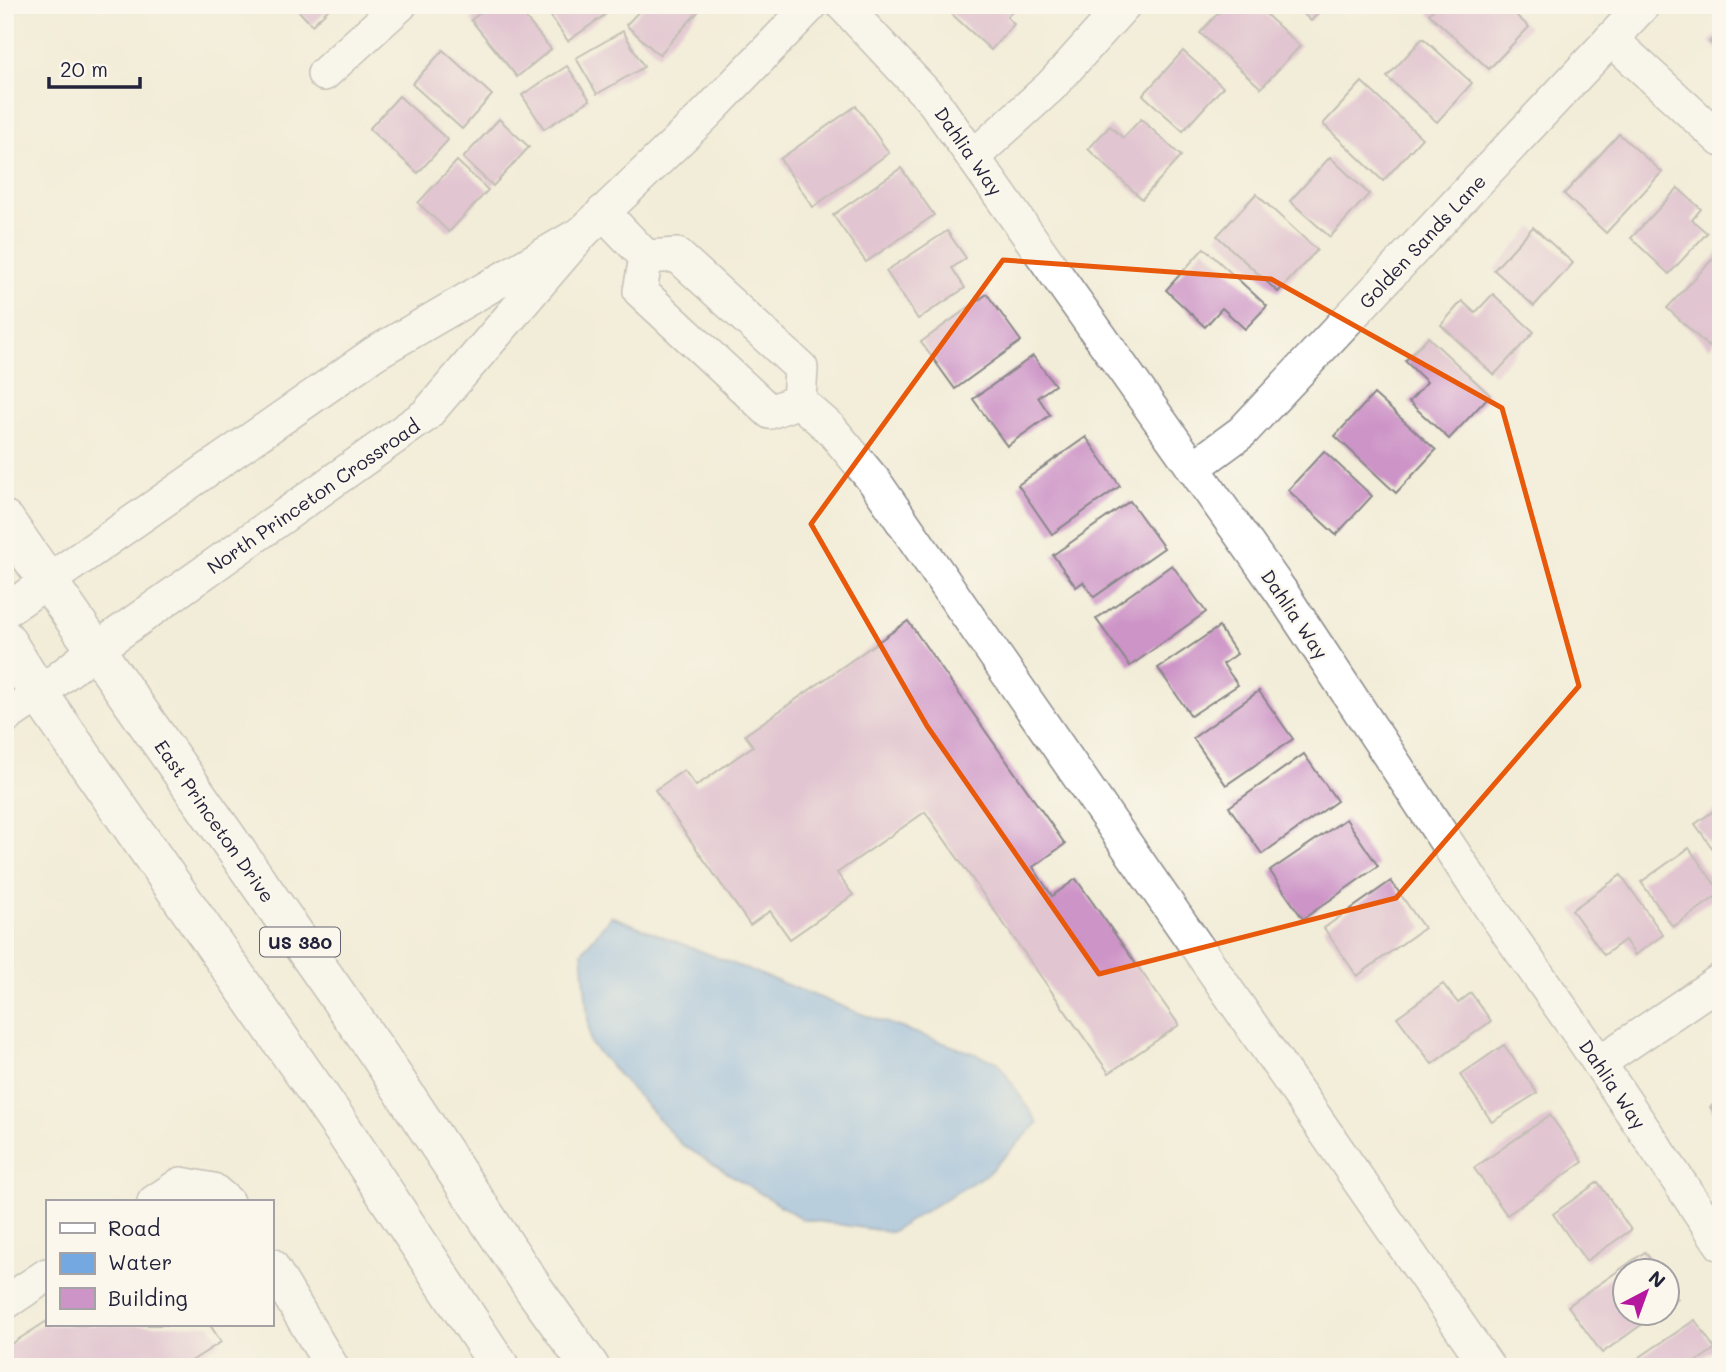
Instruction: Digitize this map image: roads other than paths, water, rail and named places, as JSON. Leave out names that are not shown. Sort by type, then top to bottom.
[{"type":"highway","name":"East Princeton Drive","points":[[5,520],[377,1052],[534,1289],[590,1367]]},
{"type":"highway","points":[[5,639],[39,694],[342,1128],[500,1367]]},
{"type":"street","points":[[324,74],[400,5]]},
{"type":"street","name":"North Princeton Crossroad","points":[[5,717],[426,415],[593,222],[707,113],[811,5]]},
{"type":"street","name":"Dahlia Way","points":[[844,5],[934,102],[1282,593],[1476,887],[1721,1244]]},
{"type":"street","points":[[973,157],[1051,86],[1124,5]]},
{"type":"street","name":"Golden Sands Lane","points":[[1193,468],[1242,432],[1643,5]]},
{"type":"street","points":[[1611,39],[1721,140]]},
{"type":"street","points":[[593,222],[646,257],[677,255],[801,368],[799,401]]},
{"type":"street","name":"North Princeton Crossroad","points":[[5,611],[375,353],[593,222]]},
{"type":"street","points":[[646,257],[640,291],[770,412],[799,401]]},
{"type":"street","points":[[799,401],[831,429],[875,482],[1488,1367]]},
{"type":"street","points":[[1599,1063],[1721,980]]},
{"type":"street","points":[[157,1200],[181,1184],[214,1190],[225,1200]]},
{"type":"street","points":[[273,1268],[332,1367]]},
{"type":"street","points":[[5,1303],[46,1276]]},
{"type":"water","points":[[611,916],[859,1013],[998,1062],[1038,1123],[988,1173],[891,1232],[802,1219],[681,1144],[590,1043],[582,952]]}]
